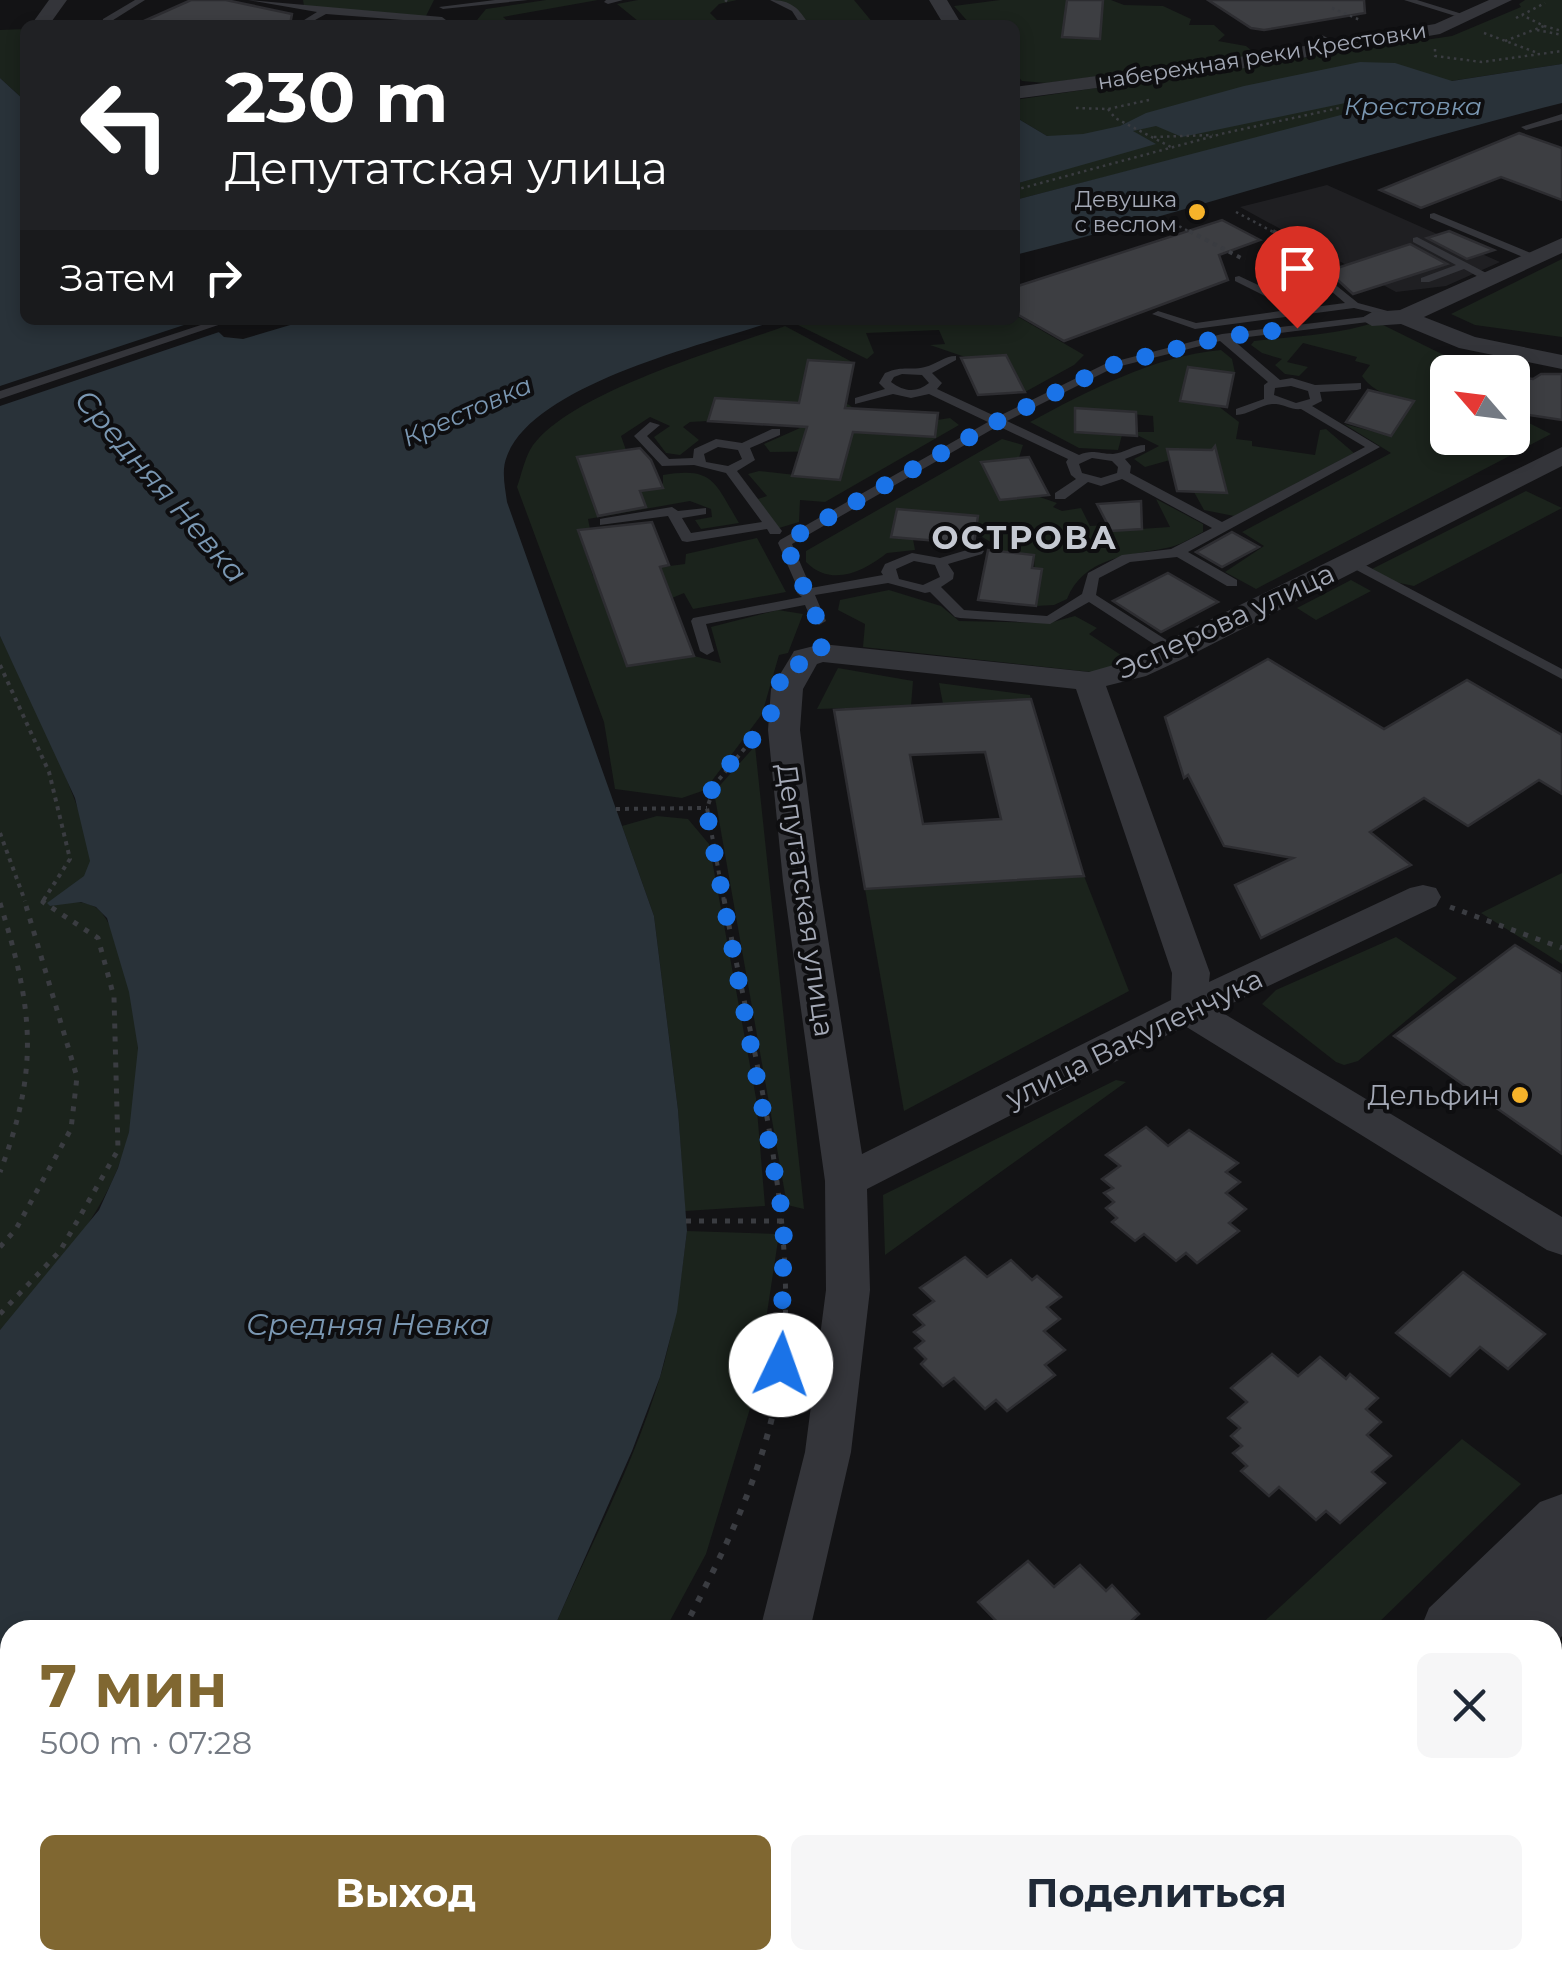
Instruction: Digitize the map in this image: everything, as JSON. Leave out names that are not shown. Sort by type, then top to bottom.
[{"type":"street","name":"набережная реки Крестовки","points":[[1020,92],[1440,28],[1503,0]]},
{"type":"street","points":[[1404,317],[1562,245]]},
{"type":"street","points":[[1363,312],[1404,317],[1468,343],[1562,362]]},
{"type":"street","name":"Эсперова улица","points":[[1190,1011],[1191,973],[1089,680],[1136,668],[1174,651],[1562,455]]},
{"type":"street","points":[[813,617],[1089,680]]},
{"type":"street","name":"Депутатская улица","points":[[786,1620],[828,1452],[848,1290],[846,1181],[801,881],[784,730],[787,689],[804,658],[813,617]]},
{"type":"street","name":"улица Вакуленчука","points":[[846,1181],[1144,1029],[1190,1011],[1424,897]]},
{"type":"street","points":[[1190,1011],[1562,1238]]},
{"type":"street","points":[[1462,1620],[1562,1522]]},
{"type":"street","points":[[1534,1620],[1562,1591]]},
{"type":"lane","points":[[107,20],[141,0]]},
{"type":"lane","points":[[252,0],[421,20]]},
{"type":"lane","points":[[443,4],[524,0]]},
{"type":"lane","points":[[774,0],[794,9],[802,20]]},
{"type":"lane","points":[[1408,0],[1468,17]]},
{"type":"lane","points":[[1531,0],[1549,2]]},
{"type":"lane","points":[[309,20],[325,11]]},
{"type":"lane","points":[[1526,127],[1562,116]]},
{"type":"lane","points":[[1538,124],[1562,134]]},
{"type":"lane","points":[[1434,216],[1534,258]]},
{"type":"lane","points":[[1417,240],[1460,260],[1460,266]]},
{"type":"lane","points":[[1307,265],[1363,312]]},
{"type":"lane","points":[[1425,280],[1460,266],[1490,280]]},
{"type":"lane","points":[[1239,279],[1271,295],[1288,313]]},
{"type":"lane","points":[[1158,314],[1194,326],[1288,313],[1363,312]]},
{"type":"lane","points":[[785,542],[998,421],[1109,366],[1222,337],[1363,312]]},
{"type":"lane","points":[[0,395],[212,325]]},
{"type":"lane","points":[[1222,337],[1276,383]]},
{"type":"lane","points":[[893,390],[886,383],[894,372],[925,372],[952,358]]},
{"type":"lane","points":[[859,401],[893,390],[916,394],[930,390],[936,383],[925,372]]},
{"type":"lane","points":[[1273,400],[1266,392],[1276,383],[1292,382],[1314,389],[1358,386]]},
{"type":"lane","points":[[1304,406],[1316,401],[1314,389]]},
{"type":"lane","points":[[930,390],[1076,458]]},
{"type":"lane","points":[[934,587],[960,614],[1050,620],[1089,596],[1094,576],[1127,558],[1177,551],[1374,447],[1304,406],[1273,400],[1240,412]]},
{"type":"lane","points":[[654,425],[640,436],[666,463],[697,460],[714,470],[730,470],[750,460],[742,447]]},
{"type":"lane","points":[[697,460],[698,452],[709,445],[742,447],[776,432]]},
{"type":"lane","points":[[1123,475],[1110,481],[1084,479],[1070,466],[1076,458],[1090,454],[1116,458],[1142,448]]},
{"type":"lane","points":[[1116,458],[1124,466],[1123,475]]},
{"type":"lane","points":[[730,470],[785,542],[813,617]]},
{"type":"lane","points":[[1123,475],[1221,526]]},
{"type":"lane","points":[[1060,496],[1084,479]]},
{"type":"lane","points":[[605,522],[672,511],[687,538],[770,525]]},
{"type":"lane","points":[[674,515],[701,511]]},
{"type":"lane","points":[[1177,551],[1232,583]]},
{"type":"lane","points":[[890,578],[890,567],[902,558],[922,557],[940,562],[977,552]]},
{"type":"lane","points":[[890,578],[908,588],[934,587],[946,579],[940,562]]},
{"type":"lane","points":[[1352,562],[1562,675]]},
{"type":"lane","points":[[707,651],[698,621],[813,617],[890,578]]},
{"type":"lane","points":[[1089,596],[1174,651]]},
{"type":"path","points":[[1512,20],[1549,2]]},
{"type":"path","points":[[1522,15],[1561,33]]},
{"type":"path","points":[[1505,41],[1544,26]]},
{"type":"path","points":[[1494,29],[1484,33],[1537,54]]},
{"type":"path","points":[[1538,30],[1561,33]]},
{"type":"path","points":[[1436,49],[1435,56],[1453,63],[1479,64],[1562,50]]},
{"type":"path","points":[[1095,99],[1115,118],[1173,148]]},
{"type":"path","points":[[1071,108],[1115,118]]},
{"type":"path","points":[[1151,137],[1196,138],[1340,108]]},
{"type":"path","points":[[1020,189],[1225,133]]},
{"type":"path","points":[[1236,212],[1323,258],[1307,265]]},
{"type":"path","points":[[1142,233],[1175,224],[1255,265]]},
{"type":"path","points":[[0,665],[50,772],[70,859],[44,902],[98,938],[114,997],[118,1150],[60,1250],[0,1314]]},
{"type":"path","points":[[688,1620],[738,1522],[765,1445],[778,1390],[784,1339],[784,1222],[706,808],[716,783],[763,726]]},
{"type":"path","points":[[616,809],[706,808]]},
{"type":"path","points":[[0,833],[34,927],[78,1078],[71,1128],[16,1229],[0,1247]]},
{"type":"path","points":[[1424,897],[1562,948]]},
{"type":"path","points":[[0,903],[32,1039],[28,1094],[0,1172]]},
{"type":"path","points":[[686,1221],[784,1222]]},
{"type":"shaded area","points":[[303,0],[434,0],[426,16],[304,6]]},
{"type":"shaded area","points":[[546,0],[598,0],[503,17],[506,20],[477,20],[486,9]]},
{"type":"shaded area","points":[[638,0],[737,0],[719,4],[710,13],[717,20],[637,20],[617,4]]},
{"type":"shaded area","points":[[774,0],[854,0],[871,20],[800,20],[786,4]]},
{"type":"shaded area","points":[[1000,0],[1111,0],[1124,5],[1163,6],[1191,19],[1189,25],[1214,25],[1225,35],[1218,41],[1246,46],[1257,55],[1046,83],[1022,81],[1020,20],[967,20],[954,6]]},
{"type":"shaded area","points":[[1525,0],[1562,0],[1562,64],[1451,81],[1378,103],[1374,108],[1020,199],[1020,183],[1079,165],[1047,136],[1020,120],[1020,99],[1452,36],[1521,7],[1519,4]]},
{"type":"shaded area","points":[[20,29],[20,96],[0,78],[0,30]]},
{"type":"shaded area","points":[[1327,185],[1500,262],[1446,286],[1396,292],[1240,207]]},
{"type":"shaded area","points":[[1562,259],[1562,337],[1475,325],[1451,314]]},
{"type":"shaded area","points":[[1020,318],[1084,355],[1074,365],[1025,392],[1011,364],[968,358],[930,345],[945,344],[939,330],[866,333],[874,353],[867,359],[798,325],[1020,325]]},
{"type":"shaded area","points":[[1377,322],[1444,355],[1430,355],[1430,455],[1511,455],[1256,589],[1225,572],[1264,546],[1242,532],[1391,453],[1344,424],[1391,436],[1408,411],[1408,400],[1372,386],[1362,376],[1370,365],[1355,361],[1357,357],[1303,343],[1287,362],[1308,367],[1299,376],[1285,374],[1275,365],[1282,359],[1251,345],[1254,341]]},
{"type":"shaded area","points":[[785,326],[854,363],[808,360],[802,387],[844,402],[876,433],[934,437],[937,420],[950,418],[959,425],[825,502],[800,500],[799,522],[779,528],[755,500],[767,496],[748,474],[759,471],[840,480],[848,451],[770,452],[764,444],[800,428],[788,421],[774,401],[715,398],[708,421],[690,422],[683,427],[699,440],[680,455],[666,453],[654,437],[670,426],[650,417],[621,436],[626,450],[578,457],[592,498],[663,488],[663,475],[693,473],[718,488],[739,523],[701,529],[695,520],[712,517],[711,509],[690,501],[588,519],[590,529],[578,531],[593,576],[685,564],[686,554],[757,538],[786,592],[693,609],[684,593],[672,598],[694,656],[721,663],[711,627],[778,610],[803,614],[788,653],[779,655],[762,714],[705,790],[682,798],[615,789],[604,722],[517,487],[526,459],[548,430],[609,392]]},
{"type":"shaded area","points":[[1221,350],[1232,359],[1235,373],[1188,367],[1182,394],[1188,395],[1187,402],[1218,406],[1239,422],[1236,439],[1252,441],[1252,446],[1315,455],[1320,430],[1326,429],[1354,453],[1234,516],[1204,510],[1194,492],[1226,493],[1170,460],[1145,467],[1134,459],[1159,446],[1136,432],[1154,432],[1153,416],[1075,409],[1122,435],[1118,450],[1079,448],[1030,422],[1146,367]]},
{"type":"shaded area","points":[[1530,424],[1551,434],[1530,445]]},
{"type":"shaded area","points":[[1002,439],[1023,445],[1006,499],[1037,496],[1057,503],[1053,507],[1062,511],[1081,508],[1090,526],[1108,525],[1111,531],[1170,527],[1156,499],[1203,524],[1203,532],[1176,546],[1108,561],[1084,574],[1067,599],[1054,605],[1036,606],[1034,555],[996,551],[992,543],[976,533],[978,520],[959,518],[958,514],[897,509],[891,537],[913,539],[915,550],[887,553],[858,571],[826,574],[806,562],[806,551]]},
{"type":"shaded area","points":[[1526,491],[1562,508],[1414,586],[1395,582],[1372,569]]},
{"type":"shaded area","points":[[1351,580],[1371,591],[1316,620],[1297,608]]},
{"type":"shaded area","points":[[889,590],[941,606],[959,621],[1049,623],[1075,616],[1097,628],[1089,634],[1127,659],[1100,673],[863,647],[865,624],[838,610],[840,600]]},
{"type":"shaded area","points":[[0,636],[56,754],[90,851],[87,874],[48,903],[84,903],[95,907],[113,932],[135,1018],[138,1066],[130,1127],[107,1192],[66,1255],[0,1330]]},
{"type":"shaded area","points":[[838,668],[913,681],[911,706],[817,709]]},
{"type":"shaded area","points":[[939,683],[1030,695],[1031,699],[943,704]]},
{"type":"shaded area","points":[[755,746],[804,1209],[787,1205],[714,792]]},
{"type":"shaded area","points":[[657,816],[688,819],[709,844],[756,1098],[765,1206],[685,1211],[678,1110],[654,916],[622,826]]},
{"type":"shaded area","points":[[1562,873],[1562,964],[1481,913]]},
{"type":"shaded area","points":[[1084,876],[1129,991],[904,1111],[865,889]]},
{"type":"shaded area","points":[[1396,937],[1457,978],[1358,1061],[1344,1065],[1336,1062],[1262,1004],[1276,990]]},
{"type":"shaded area","points":[[1116,1080],[1126,1082],[885,1255],[883,1195]]},
{"type":"shaded area","points":[[687,1231],[779,1234],[755,1392],[706,1554],[670,1620],[558,1620],[650,1407],[670,1339]]},
{"type":"shaded area","points":[[1462,1439],[1521,1484],[1381,1620],[1266,1620]]},
{"type":"water","name":"Крестовка","points":[[1360,62],[1395,63],[1452,81],[1562,64],[1562,103],[1020,254],[1020,199],[1379,105],[1368,100],[1355,101],[1182,137],[1156,126],[1133,131],[1156,144],[1020,183],[1020,120],[1047,136],[1083,134],[1244,86]]},
{"type":"water","name":"Средняя Невка","points":[[0,78],[20,96],[20,325],[211,325],[224,337],[243,339],[290,325],[762,325],[669,354],[587,387],[551,407],[524,430],[504,467],[507,502],[654,916],[678,1110],[687,1231],[677,1312],[660,1377],[557,1620],[0,1620],[0,1330],[99,1210],[129,1132],[138,1048],[129,992],[107,918],[96,907],[81,902],[50,906],[47,903],[84,876],[90,861],[75,798],[0,636]]},
{"type":"pier","points":[[184,325],[219,325],[225,330],[0,406],[0,386]]},
{"type":"building","points":[[191,0],[226,0],[292,14],[291,20],[146,20]]},
{"type":"building","points":[[1067,0],[1103,0],[1100,39],[1062,37]]},
{"type":"building","points":[[1208,0],[1364,0],[1365,13],[1264,30],[1251,28]]},
{"type":"building","points":[[1519,133],[1562,148],[1562,200],[1501,177],[1421,208],[1380,190]]},
{"type":"building","points":[[1222,220],[1260,240],[1219,255],[1228,280],[1064,341],[1020,316],[1020,285]]},
{"type":"building","points":[[1449,231],[1494,250],[1467,259],[1427,238]]},
{"type":"building","points":[[1410,244],[1447,264],[1353,294],[1328,271]]},
{"type":"building","points":[[1006,355],[1025,392],[978,395],[961,358]]},
{"type":"building","points":[[808,360],[854,363],[845,408],[938,413],[935,437],[853,432],[840,480],[792,476],[807,427],[708,421],[715,398],[799,403]]},
{"type":"building","points":[[1188,367],[1234,373],[1227,407],[1180,401]]},
{"type":"building","points":[[1541,374],[1562,374],[1562,420],[1530,415],[1530,379]]},
{"type":"building","points":[[1368,390],[1414,401],[1391,436],[1346,422]]},
{"type":"building","points":[[1075,408],[1136,412],[1137,436],[1075,432]]},
{"type":"building","points":[[1215,446],[1227,493],[1177,491],[1167,449],[1212,450]]},
{"type":"building","points":[[640,448],[651,460],[663,488],[640,491],[646,507],[598,516],[577,457]]},
{"type":"building","points":[[1029,457],[1049,495],[1000,500],[981,462]]},
{"type":"building","points":[[1141,501],[1142,529],[1111,531],[1097,504]]},
{"type":"building","points":[[897,509],[978,516],[974,544],[891,537]]},
{"type":"building","points":[[652,522],[669,565],[660,567],[694,656],[627,666],[578,530]]},
{"type":"building","points":[[1232,532],[1259,547],[1222,567],[1196,552]]},
{"type":"building","points":[[988,550],[1034,555],[1032,568],[1042,569],[1036,606],[978,600]]},
{"type":"building","points":[[1168,573],[1218,602],[1161,632],[1113,601]]},
{"type":"building","points":[[1268,659],[1384,729],[1467,680],[1562,735],[1562,794],[1539,780],[1468,826],[1424,798],[1370,832],[1411,865],[1261,938],[1235,885],[1293,858],[1224,846],[1188,775],[1184,778],[1165,717]]},
{"type":"building","points":[[1031,699],[1084,876],[865,889],[834,710]],"holes":[[[985,752],[1001,819],[923,824],[910,755]]]},
{"type":"building","name":"Дельфин","points":[[1515,945],[1562,974],[1562,1154],[1394,1036]]},
{"type":"building","points":[[1146,1127],[1168,1146],[1189,1130],[1238,1163],[1226,1172],[1240,1182],[1226,1193],[1246,1209],[1229,1223],[1239,1231],[1197,1263],[1186,1253],[1176,1261],[1144,1234],[1135,1241],[1112,1222],[1117,1218],[1106,1208],[1114,1202],[1104,1193],[1113,1188],[1102,1179],[1120,1166],[1106,1155]]},
{"type":"building","points":[[965,1257],[987,1277],[1011,1260],[1032,1280],[1037,1276],[1061,1297],[1047,1307],[1060,1319],[1044,1331],[1065,1350],[1045,1365],[1055,1375],[1007,1411],[996,1400],[985,1409],[954,1378],[943,1386],[921,1364],[926,1359],[915,1348],[924,1341],[914,1332],[924,1325],[914,1315],[934,1301],[920,1288]]},
{"type":"building","points":[[1463,1272],[1545,1334],[1508,1369],[1480,1347],[1450,1376],[1396,1333]]},
{"type":"building","points":[[1272,1354],[1298,1376],[1320,1357],[1346,1379],[1350,1374],[1378,1398],[1366,1409],[1381,1422],[1367,1435],[1391,1456],[1372,1472],[1385,1483],[1340,1523],[1326,1511],[1316,1520],[1279,1487],[1269,1496],[1241,1471],[1247,1466],[1233,1453],[1242,1446],[1231,1436],[1240,1428],[1228,1418],[1247,1402],[1231,1388]]},
{"type":"building","points":[[1028,1561],[1054,1587],[1080,1565],[1106,1591],[1112,1585],[1139,1614],[1132,1620],[995,1620],[978,1602]]},
{"type":"place","name":"Девушка с веслом","points":[[1197,212]]},
{"type":"place","name":"Дельфин","points":[[1520,1095]]},
{"type":"district","name":"ОСТРОВА","points":[[1025,537]]},
{"type":"route","points":[[781,1365],[784,1222],[706,808],[716,783],[767,722],[774,708],[778,679],[786,666],[796,668],[804,658],[822,653],[818,621],[785,542],[998,421],[1109,366],[1176,346],[1297,328]]}]
